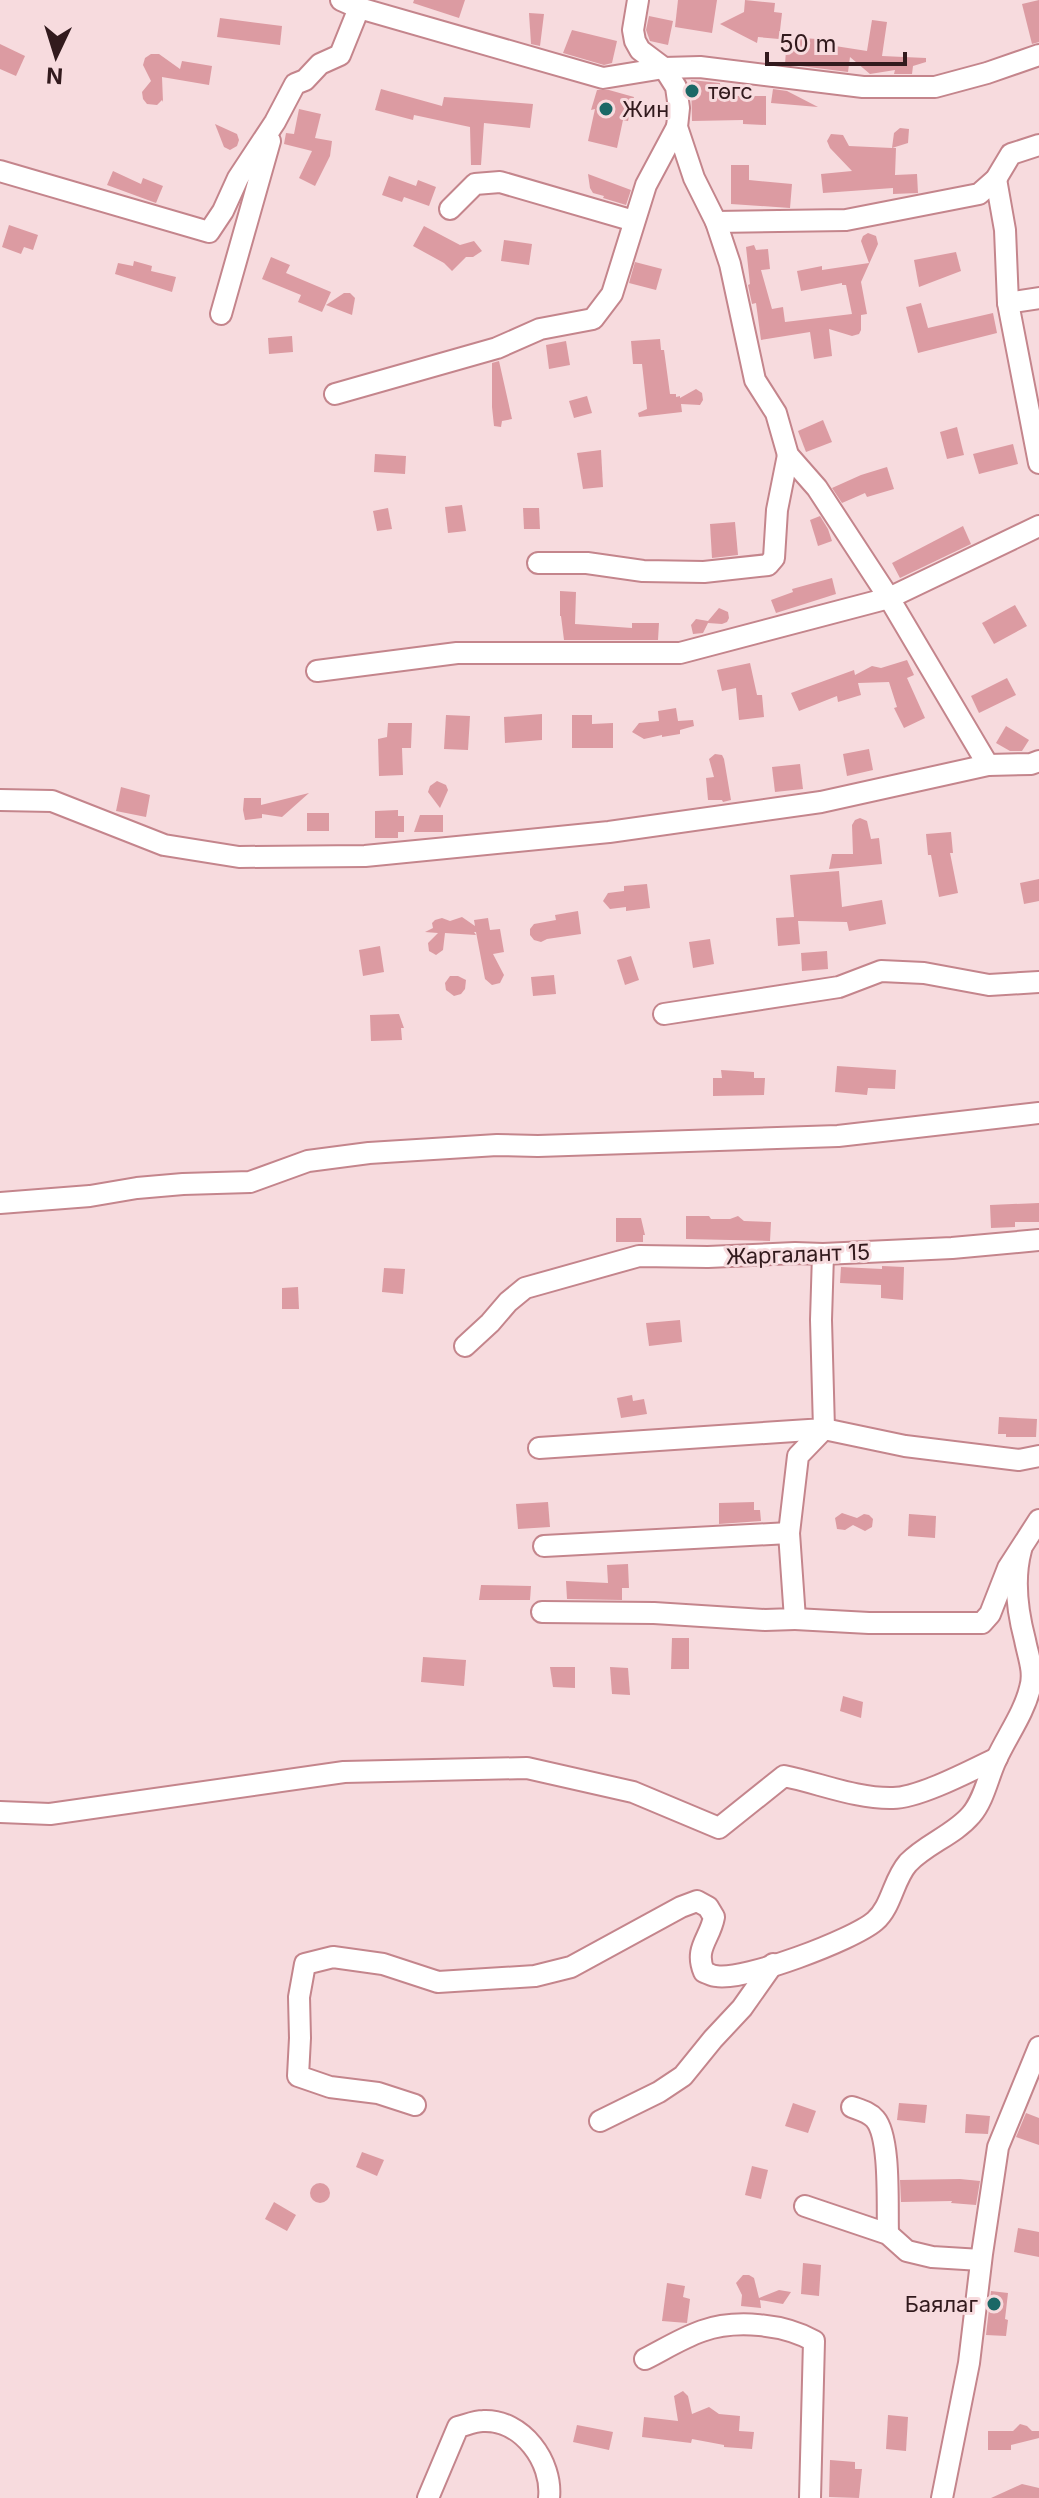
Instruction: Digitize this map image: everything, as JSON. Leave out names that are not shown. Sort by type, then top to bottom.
[{"type":"street","points":[[335,394],[497,348],[540,329],[593,319],[612,294],[646,185],[677,127],[679,108],[676,87],[664,68],[640,50],[635,41],[633,30],[638,0]]},
{"type":"street","points":[[0,171],[209,232],[295,84],[305,80],[320,64],[340,55],[350,4],[603,78],[664,68],[700,67],[863,87],[935,87],[1039,55]]},
{"type":"street","points":[[221,314],[275,122]]},
{"type":"street","points":[[677,127],[694,178],[716,222],[730,264],[755,380],[776,413],[788,455],[817,488],[889,598],[988,765]]},
{"type":"street","points":[[716,222],[846,220],[979,194],[996,179],[1011,154],[1039,145]]},
{"type":"street","points":[[996,179],[1005,230],[1008,303],[1039,463]]},
{"type":"street","points":[[450,209],[475,184],[500,182],[634,221]]},
{"type":"street","points":[[1008,303],[1039,298]]},
{"type":"street","points":[[538,563],[587,563],[643,571],[704,572],[768,565],[774,558],[777,510],[788,455]]},
{"type":"street","points":[[317,671],[457,653],[680,653],[889,598],[1039,526]]},
{"type":"street","points":[[0,800],[52,801],[164,845],[239,857],[365,856],[609,832],[806,804],[988,765],[1039,761]]},
{"type":"street","points":[[664,1014],[839,987],[881,971],[924,973],[989,985],[1039,982]]},
{"type":"street","points":[[0,1203],[183,1184],[250,1182],[308,1161],[369,1153],[497,1145],[838,1136],[1039,1113]]},
{"type":"street","name":"Жаргалант 15","points":[[465,1346],[525,1288],[639,1256],[823,1254],[1039,1240]]},
{"type":"street","points":[[795,1619],[789,1533],[798,1456],[824,1429],[823,1254]]},
{"type":"street","points":[[539,1448],[824,1429],[920,1448],[1019,1460],[1039,1456]]},
{"type":"street","points":[[542,1612],[654,1613],[869,1623],[982,1623],[990,1614],[1008,1568],[1039,1520]]},
{"type":"street","points":[[544,1546],[789,1533]]},
{"type":"street","points":[[415,2105],[378,2093],[330,2087],[298,2076],[299,1997],[305,1964],[333,1957],[383,1964],[438,1982],[535,1976],[571,1967],[697,1901],[708,1907],[714,1917],[699,1960],[704,1972],[717,1977],[756,1970],[847,1939],[878,1918],[898,1874],[914,1857],[971,1815],[1031,1687],[1031,1664],[1017,1597],[1016,1571],[1021,1550]]},
{"type":"street","points":[[0,1812],[50,1814],[344,1772],[527,1768],[633,1792],[719,1828],[784,1776],[895,1799],[937,1786],[997,1758]]},
{"type":"street","points":[[600,2121],[659,2092],[683,2076],[742,2008],[773,1964]]},
{"type":"street","points":[[942,2498],[969,2363],[998,2147],[1036,2058]]},
{"type":"street","points":[[852,2107],[872,2115],[882,2128],[888,2234]]},
{"type":"street","points":[[805,2206],[888,2234],[907,2251],[981,2260]]},
{"type":"street","points":[[645,2359],[703,2330],[734,2325],[784,2329],[814,2341],[810,2498]]},
{"type":"street","points":[[428,2498],[458,2427],[483,2421],[505,2425],[529,2441],[544,2462],[550,2487],[549,2498]]},
{"type":"building","points":[[414,0],[465,0],[459,18],[413,3]]},
{"type":"building","points":[[678,0],[717,0],[712,33],[675,27]]},
{"type":"building","points":[[745,0],[775,3],[774,12],[782,13],[779,39],[758,37],[757,43],[720,24],[744,12]]},
{"type":"building","points":[[1039,0],[1039,42],[1032,44],[1022,4]]},
{"type":"building","points":[[529,13],[544,14],[540,46],[531,44]]},
{"type":"building","points":[[649,16],[673,21],[668,45],[650,41],[646,30]]},
{"type":"building","points":[[220,18],[282,26],[280,45],[217,37]]},
{"type":"building","points":[[872,20],[887,22],[882,56],[926,58],[926,62],[913,66],[912,74],[894,74],[895,70],[870,74],[850,57],[848,72],[785,64],[787,37],[817,39],[816,43],[867,51]]},
{"type":"building","points":[[572,30],[617,41],[612,63],[604,65],[563,53]]},
{"type":"building","points":[[0,44],[25,56],[16,76],[0,69]]},
{"type":"building","points":[[159,54],[180,69],[182,61],[212,66],[209,85],[162,77],[163,102],[147,104],[142,92],[151,81],[143,65],[145,58]]},
{"type":"building","points":[[691,80],[720,83],[721,96],[766,96],[766,125],[743,124],[743,120],[692,121]]},
{"type":"building","points":[[381,89],[442,106],[444,97],[533,104],[530,128],[484,123],[481,165],[471,165],[470,127],[414,115],[413,120],[375,110]]},
{"type":"building","points":[[773,89],[787,91],[818,107],[771,103]]},
{"type":"building","points":[[597,90],[634,97],[628,121],[623,120],[617,148],[588,141],[595,109],[591,110]]},
{"type":"building","points":[[299,109],[321,114],[315,138],[332,141],[330,156],[315,186],[299,178],[312,151],[284,144],[286,133],[294,134]]},
{"type":"building","points":[[215,124],[237,134],[237,146],[230,150],[224,147]]},
{"type":"building","points":[[900,128],[909,129],[908,143],[892,148],[894,133]]},
{"type":"building","points":[[831,134],[843,135],[849,146],[896,148],[895,175],[917,174],[918,193],[893,194],[893,188],[823,193],[821,174],[852,171],[830,148],[827,141]]},
{"type":"building","points":[[731,165],[749,165],[749,180],[792,184],[790,208],[731,204]]},
{"type":"building","points":[[113,171],[141,184],[143,178],[163,186],[156,203],[107,185]]},
{"type":"building","points":[[588,174],[631,190],[626,205],[593,193]]},
{"type":"building","points":[[389,176],[416,186],[418,180],[436,187],[429,206],[404,197],[402,202],[382,195]]},
{"type":"building","points":[[9,225],[38,235],[33,250],[24,247],[21,254],[2,247]]},
{"type":"building","points":[[424,226],[460,245],[474,241],[482,251],[473,257],[466,257],[452,271],[444,263],[413,246]]},
{"type":"building","points":[[868,233],[876,236],[878,244],[861,282],[867,314],[861,315],[859,334],[852,336],[829,329],[832,356],[814,359],[810,332],[761,340],[756,303],[752,304],[748,285],[746,247],[754,245],[756,250],[768,249],[770,269],[761,270],[772,309],[783,307],[785,322],[852,314],[846,285],[842,283],[801,291],[797,271],[869,263],[861,241]]},
{"type":"building","points":[[504,240],[532,244],[529,265],[501,261]]},
{"type":"building","points":[[956,252],[961,271],[919,287],[914,260]]},
{"type":"building","points":[[271,257],[290,265],[286,273],[331,292],[322,312],[298,302],[301,295],[262,279]]},
{"type":"building","points":[[134,261],[152,266],[151,271],[176,277],[172,292],[115,274],[118,263],[133,266]]},
{"type":"building","points":[[635,262],[662,269],[656,290],[629,283]]},
{"type":"building","points":[[344,293],[350,293],[355,298],[352,315],[326,305]]},
{"type":"building","points":[[921,303],[928,328],[993,313],[997,333],[918,353],[906,307]]},
{"type":"building","points":[[292,336],[293,352],[269,354],[268,338]]},
{"type":"building","points":[[660,339],[670,394],[680,398],[696,389],[702,393],[703,400],[700,405],[681,404],[682,412],[639,417],[638,413],[647,409],[642,364],[633,364],[631,341]]},
{"type":"building","points":[[566,341],[570,365],[549,369],[546,345]]},
{"type":"building","points":[[499,361],[512,419],[502,421],[501,427],[494,426],[492,407],[492,363]]},
{"type":"building","points":[[587,396],[592,413],[574,418],[569,401]]},
{"type":"building","points":[[823,420],[832,442],[806,452],[798,431]]},
{"type":"building","points":[[957,427],[964,455],[947,459],[940,432]]},
{"type":"building","points":[[1013,444],[1018,464],[979,474],[973,454]]},
{"type":"building","points":[[601,450],[603,487],[583,489],[577,453]]},
{"type":"building","points":[[375,454],[406,456],[405,474],[374,472]]},
{"type":"building","points":[[887,467],[894,489],[867,497],[865,493],[842,503],[832,488],[861,475]]},
{"type":"building","points":[[462,505],[466,531],[448,533],[445,507]]},
{"type":"building","points":[[388,508],[392,529],[377,531],[373,511]]},
{"type":"building","points":[[523,508],[539,508],[540,529],[524,529]]},
{"type":"building","points":[[820,516],[832,541],[818,546],[810,520]]},
{"type":"building","points":[[735,522],[738,555],[712,558],[710,524]]},
{"type":"building","points":[[963,526],[971,544],[900,578],[892,563]]},
{"type":"building","points":[[832,578],[836,594],[776,613],[771,600],[793,592],[792,589]]},
{"type":"building","points":[[560,591],[576,592],[575,624],[632,628],[632,623],[659,623],[658,640],[564,640]]},
{"type":"building","points":[[1015,605],[1027,626],[994,644],[982,623]]},
{"type":"building","points":[[719,608],[728,612],[727,622],[708,623],[703,633],[693,634],[691,625],[696,619],[708,621]]},
{"type":"building","points":[[907,660],[914,675],[907,678],[925,718],[904,728],[894,708],[897,707],[889,682],[858,683],[861,695],[838,702],[837,696],[799,711],[791,693],[854,670],[855,675],[872,666],[881,668]]},
{"type":"building","points":[[750,663],[757,695],[762,695],[764,717],[739,720],[736,688],[722,691],[717,670]]},
{"type":"building","points":[[1007,678],[1016,695],[979,713],[971,696]]},
{"type":"building","points":[[676,708],[678,721],[693,720],[694,726],[680,730],[680,734],[644,739],[632,732],[639,723],[659,721],[658,711]]},
{"type":"building","points":[[542,714],[542,740],[505,743],[504,717]]},
{"type":"building","points":[[446,715],[470,716],[468,750],[444,749]]},
{"type":"building","points":[[572,715],[592,715],[592,724],[613,723],[613,748],[572,748]]},
{"type":"building","points":[[388,723],[412,723],[411,748],[402,748],[403,775],[379,776],[378,739],[387,737]]},
{"type":"building","points":[[1006,726],[1029,740],[1022,751],[1010,751],[996,743]]},
{"type":"building","points":[[869,749],[873,770],[847,776],[843,754]]},
{"type":"building","points":[[715,754],[722,755],[724,759],[731,800],[708,800],[706,778],[714,777],[709,759]]},
{"type":"building","points":[[800,764],[803,789],[775,792],[772,767]]},
{"type":"building","points":[[437,781],[446,785],[448,790],[440,808],[428,792]]},
{"type":"building","points":[[121,787],[150,795],[146,817],[116,811]]},
{"type":"building","points":[[309,793],[282,817],[262,814],[262,818],[245,820],[244,798],[261,798],[261,805]]},
{"type":"building","points":[[398,810],[398,816],[404,816],[404,832],[398,832],[398,838],[375,838],[375,811]]},
{"type":"building","points":[[307,813],[329,813],[329,831],[307,831]]},
{"type":"building","points":[[420,815],[443,815],[443,832],[414,832]]},
{"type":"building","points":[[860,818],[867,821],[871,839],[879,838],[882,864],[829,869],[832,854],[853,854],[852,825]]},
{"type":"building","points":[[951,832],[953,853],[950,853],[958,893],[939,897],[926,834]]},
{"type":"building","points":[[839,871],[842,907],[882,900],[886,924],[849,931],[847,922],[798,921],[800,944],[778,946],[776,918],[794,917],[790,875]]},
{"type":"building","points":[[1039,879],[1039,901],[1024,904],[1020,883]]},
{"type":"building","points":[[647,884],[650,908],[610,909],[603,901],[608,893],[624,891],[624,886]]},
{"type":"building","points":[[578,911],[581,934],[541,942],[530,935],[534,924],[556,920],[555,915]]},
{"type":"building","points":[[462,917],[475,926],[474,920],[488,918],[490,930],[500,929],[504,952],[493,954],[504,975],[500,983],[492,985],[485,979],[476,932],[476,935],[445,933],[443,950],[436,955],[429,951],[428,943],[438,933],[425,932],[433,928],[432,923],[442,918],[450,921]]},
{"type":"building","points":[[710,939],[714,964],[693,968],[689,942]]},
{"type":"building","points":[[380,946],[384,972],[363,976],[359,950]]},
{"type":"building","points":[[827,951],[828,969],[802,971],[801,953]]},
{"type":"building","points":[[631,956],[639,980],[625,985],[617,960]]},
{"type":"building","points":[[554,975],[556,994],[533,996],[531,977]]},
{"type":"building","points":[[450,976],[466,980],[461,994],[454,996],[446,990],[445,983]]},
{"type":"building","points":[[399,1014],[404,1028],[401,1028],[402,1040],[371,1041],[370,1015]]},
{"type":"building","points":[[837,1066],[896,1070],[895,1089],[868,1088],[867,1095],[835,1092]]},
{"type":"building","points":[[721,1070],[754,1072],[754,1078],[765,1078],[764,1095],[713,1096],[713,1078],[722,1078]]},
{"type":"building","points":[[1039,1203],[1039,1222],[1015,1222],[1015,1227],[991,1228],[990,1205]]},
{"type":"building","points":[[686,1216],[730,1219],[738,1216],[744,1221],[771,1222],[770,1241],[686,1239]]},
{"type":"building","points":[[616,1218],[641,1218],[645,1235],[643,1242],[616,1242]]},
{"type":"building","points":[[882,1266],[904,1267],[903,1300],[881,1298],[881,1285],[840,1283],[841,1267],[882,1269]]},
{"type":"building","points":[[384,1268],[405,1269],[403,1294],[382,1292]]},
{"type":"building","points":[[298,1287],[299,1309],[282,1309],[282,1288]]},
{"type":"building","points":[[680,1320],[682,1342],[649,1346],[646,1323]]},
{"type":"building","points":[[632,1395],[633,1401],[644,1399],[647,1414],[621,1418],[617,1398]]},
{"type":"building","points":[[999,1417],[1037,1419],[1036,1437],[998,1434]]},
{"type":"building","points":[[548,1502],[550,1527],[518,1529],[516,1504]]},
{"type":"building","points":[[754,1502],[754,1510],[760,1510],[761,1521],[719,1524],[719,1503]]},
{"type":"building","points":[[842,1513],[857,1518],[869,1515],[873,1519],[872,1527],[865,1531],[853,1525],[845,1530],[837,1529],[835,1518]]},
{"type":"building","points":[[909,1514],[936,1516],[935,1538],[908,1536]]},
{"type":"building","points":[[628,1564],[629,1588],[622,1588],[622,1600],[567,1599],[566,1581],[608,1583],[607,1565]]},
{"type":"building","points":[[481,1585],[531,1586],[530,1600],[479,1600]]},
{"type":"building","points":[[672,1638],[689,1638],[689,1669],[671,1669]]},
{"type":"building","points":[[423,1657],[466,1660],[464,1686],[421,1682]]},
{"type":"building","points":[[550,1667],[575,1667],[575,1688],[553,1687]]},
{"type":"building","points":[[610,1667],[628,1668],[630,1695],[612,1694]]},
{"type":"building","points":[[843,1696],[863,1702],[861,1718],[840,1711]]},
{"type":"building","points":[[793,2103],[816,2111],[808,2133],[785,2126]]},
{"type":"building","points":[[899,2103],[927,2105],[925,2123],[897,2120]]},
{"type":"building","points":[[1026,2113],[1039,2118],[1039,2145],[1016,2137]]},
{"type":"building","points":[[966,2114],[990,2116],[988,2134],[965,2133]]},
{"type":"building","points":[[362,2152],[384,2160],[377,2176],[356,2167]]},
{"type":"building","points":[[752,2166],[768,2170],[761,2199],[745,2195]]},
{"type":"building","points":[[900,2180],[980,2181],[976,2205],[952,2201],[901,2202]]},
{"type":"building","points":[[316,2183],[324,2183],[330,2193],[324,2203],[316,2203],[310,2197],[310,2189]]},
{"type":"building","points":[[274,2202],[296,2215],[287,2231],[265,2219]]},
{"type":"building","points":[[1018,2228],[1039,2232],[1039,2257],[1014,2252]]},
{"type":"building","points":[[803,2263],[821,2265],[819,2296],[801,2294]]},
{"type":"building","points":[[743,2275],[754,2278],[759,2298],[779,2290],[791,2292],[783,2304],[760,2300],[761,2308],[741,2306],[742,2295],[736,2283]]},
{"type":"building","points":[[667,2283],[685,2286],[683,2297],[690,2299],[687,2323],[662,2321]]},
{"type":"building","points":[[991,2291],[1008,2293],[1006,2336],[986,2335]]},
{"type":"building","points":[[683,2391],[688,2396],[692,2414],[709,2407],[719,2414],[740,2416],[739,2431],[754,2432],[752,2449],[724,2447],[692,2439],[691,2443],[642,2437],[644,2417],[678,2421],[674,2396]]},
{"type":"building","points":[[888,2415],[908,2417],[906,2451],[886,2449]]},
{"type":"building","points":[[1020,2424],[1032,2431],[1039,2431],[1039,2438],[1011,2445],[1011,2450],[988,2450],[988,2431],[1013,2431]]},
{"type":"building","points":[[577,2425],[613,2432],[609,2450],[573,2442]]},
{"type":"building","points":[[830,2460],[855,2462],[855,2469],[862,2469],[859,2498],[829,2497]]},
{"type":"building","points":[[1022,2484],[1039,2488],[1039,2498],[991,2498]]},
{"type":"place","name":"төгс","points":[[692,91]]},
{"type":"place","name":"Жин","points":[[606,109]]},
{"type":"place","name":"Баялаг","points":[[994,2304]]}]
